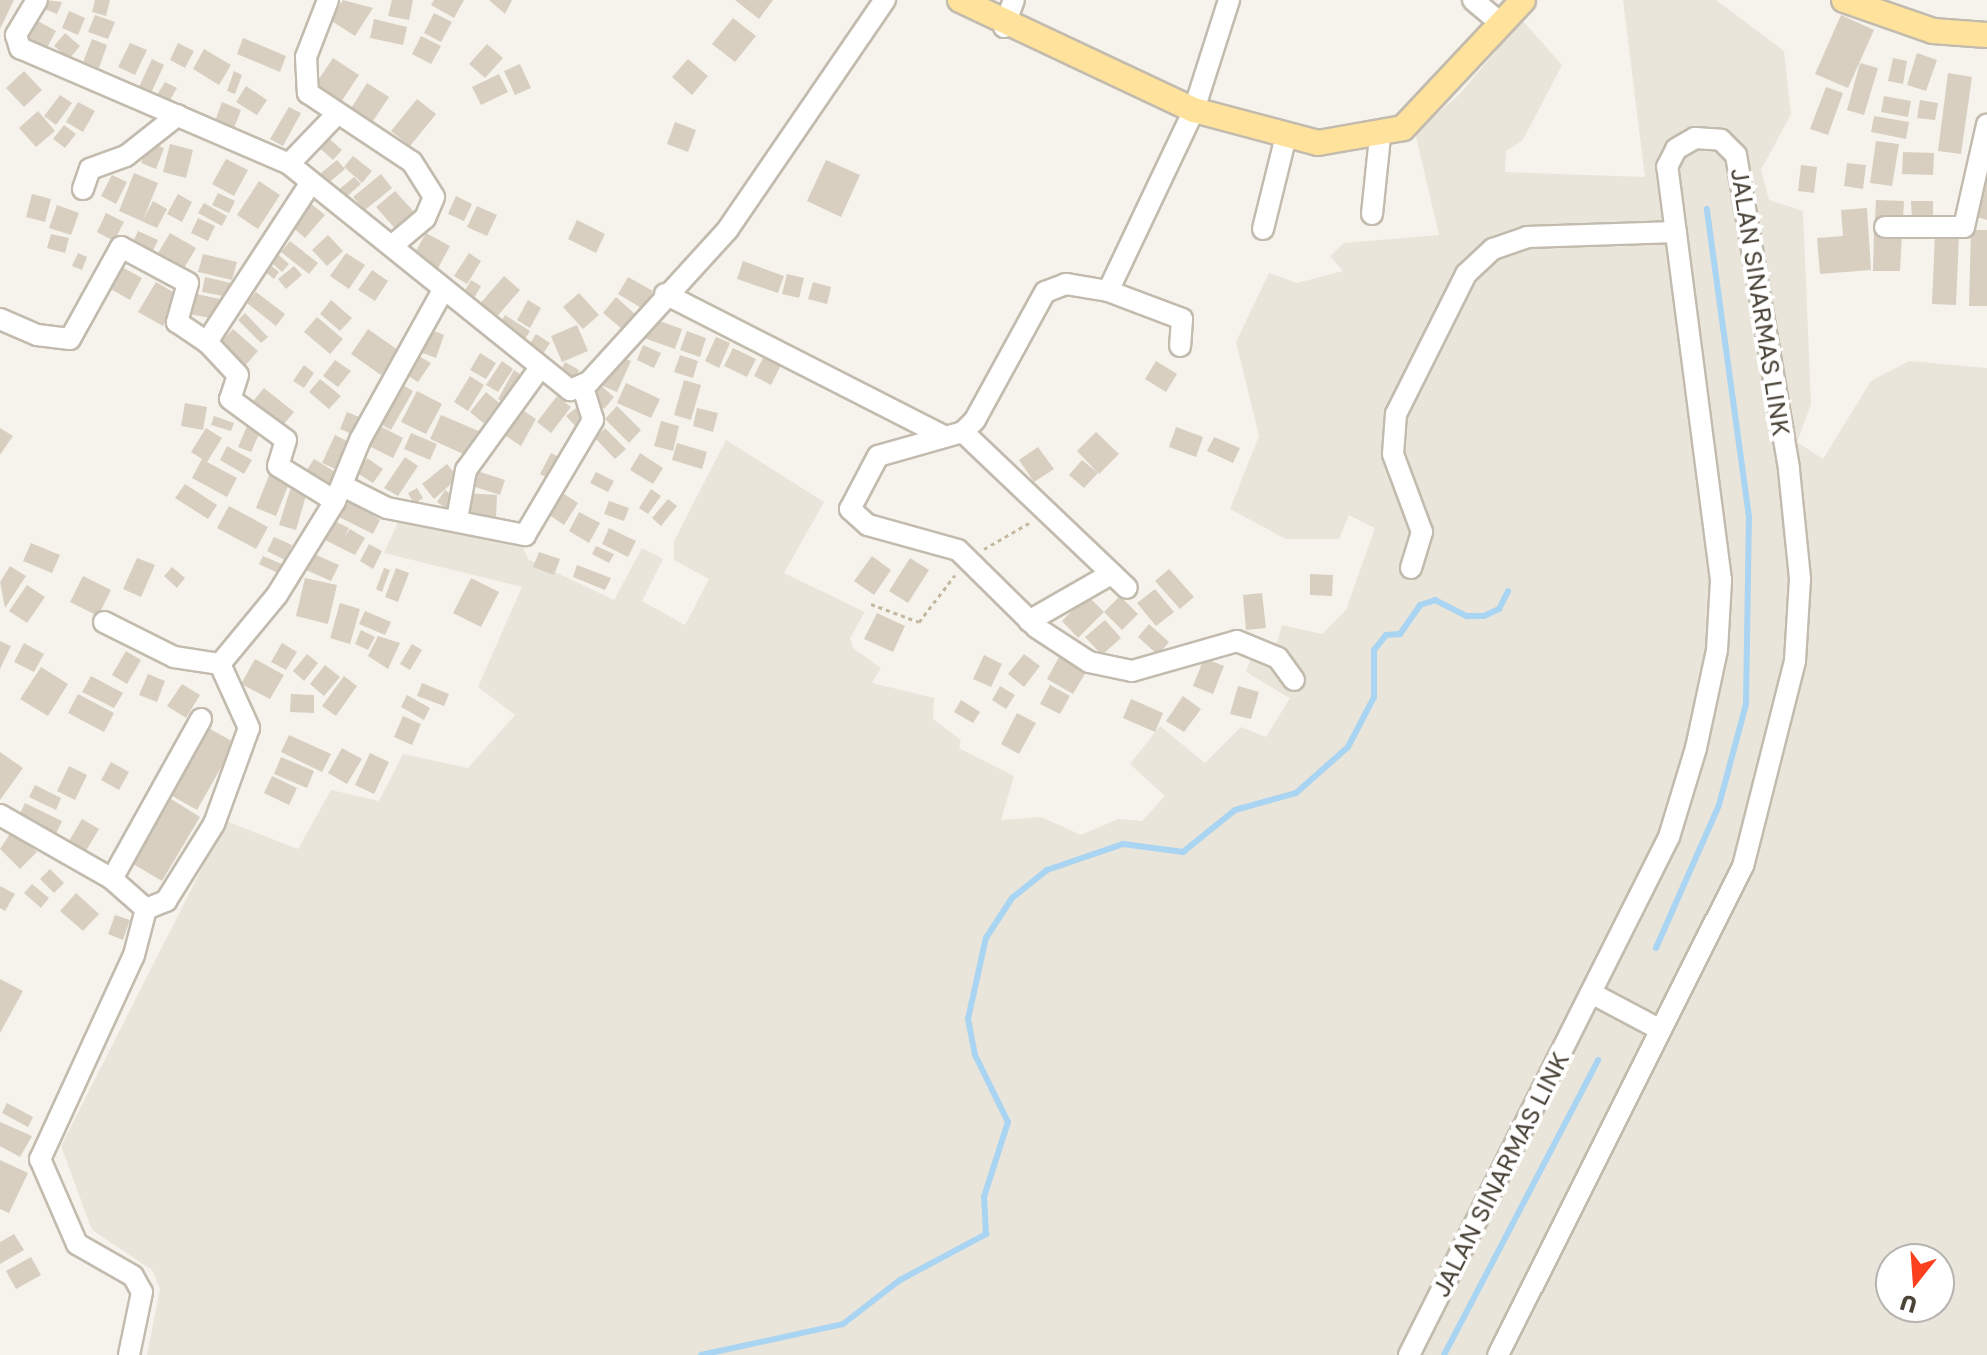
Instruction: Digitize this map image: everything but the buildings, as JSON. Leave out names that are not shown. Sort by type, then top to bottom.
[{"type":"main road","points":[[960,0],[1004,27],[1194,110],[1318,143],[1380,137],[1422,113],[1523,0]]},
{"type":"main road","points":[[1844,0],[1933,31],[1987,35]]},
{"type":"street","points":[[37,0],[16,35],[20,48],[289,164],[310,184],[395,243]]},
{"type":"street","points":[[328,0],[303,72],[308,93],[336,115],[380,139],[428,181],[431,209],[395,243]]},
{"type":"street","points":[[395,243],[396,256],[443,290],[539,369],[570,390],[583,388],[665,294],[728,229],[885,0]]},
{"type":"street","points":[[1004,27],[1014,0]]},
{"type":"street","points":[[1108,291],[1194,110],[1229,0]]},
{"type":"street","points":[[1473,0],[1500,23]]},
{"type":"street","points":[[83,189],[90,169],[126,156],[178,115]]},
{"type":"street","points":[[289,164],[336,115]]},
{"type":"street","points":[[1885,227],[1966,226],[1987,125]]},
{"type":"street","points":[[1263,229],[1286,136]]},
{"type":"street","points":[[1372,214],[1380,137]]},
{"type":"street","name":"JALAN SINARMAS LINK","points":[[1409,1355],[1669,837],[1717,650],[1721,580],[1667,167],[1676,149],[1695,138],[1721,140],[1736,155],[1741,181],[1800,579],[1795,661],[1747,852],[1498,1355]]},
{"type":"street","points":[[207,342],[310,184]]},
{"type":"street","points":[[1411,568],[1422,532],[1393,454],[1396,414],[1466,274],[1493,249],[1527,237],[1676,232]]},
{"type":"street","points":[[0,319],[37,335],[70,339],[121,247],[188,283],[177,322],[207,342],[238,375],[230,399],[286,440],[278,466],[339,494],[387,508],[528,533],[593,420],[583,388]]},
{"type":"street","points":[[1180,346],[1182,319],[1108,291],[1066,284],[1045,292],[954,434],[878,456],[850,509],[868,525],[958,550],[1029,621],[1111,668],[1132,671],[1237,641],[1278,658],[1294,680]]},
{"type":"street","points":[[220,664],[277,595],[339,494],[360,440],[443,290]]},
{"type":"street","points":[[665,294],[954,434],[1127,588]]},
{"type":"street","points":[[457,519],[466,470],[539,369]]},
{"type":"street","points":[[1029,621],[1111,574]]},
{"type":"street","points":[[104,622],[174,657],[220,664]]},
{"type":"street","points":[[146,909],[166,901],[214,824],[249,728],[220,664]]},
{"type":"street","points":[[112,879],[201,719]]},
{"type":"street","points":[[2,819],[112,879],[146,909]]},
{"type":"street","points":[[129,1355],[142,1292],[133,1276],[77,1244],[40,1159],[134,955],[146,909]]},
{"type":"street","points":[[1591,993],[1661,1030]]},
{"type":"shaded area","points":[[1623,0],[1716,0],[1784,51],[1791,114],[1761,170],[1769,200],[1803,211],[1811,404],[1797,442],[1823,459],[1871,381],[1909,361],[1987,368],[1987,1355],[147,1355],[160,1289],[152,1270],[92,1230],[61,1146],[226,821],[298,849],[331,790],[379,801],[403,754],[468,768],[515,715],[478,687],[522,587],[384,553],[401,516],[522,546],[528,559],[614,600],[642,548],[663,559],[642,601],[685,625],[709,579],[674,560],[674,541],[726,440],[824,502],[784,573],[865,612],[850,638],[853,648],[881,668],[872,683],[934,698],[933,719],[961,740],[959,748],[1014,776],[1001,820],[1041,817],[1081,835],[1118,819],[1142,821],[1165,796],[1130,764],[1160,726],[1205,763],[1241,727],[1266,737],[1290,698],[1246,672],[1257,640],[1277,643],[1282,625],[1322,634],[1346,610],[1375,528],[1349,515],[1339,539],[1286,539],[1230,509],[1259,436],[1236,342],[1269,273],[1297,283],[1343,271],[1330,256],[1344,243],[1439,235],[1415,132],[1459,95],[1522,20],[1562,65],[1523,140],[1506,151],[1505,172],[1645,177]]},
{"type":"waterway","points":[[1656,948],[1719,805],[1746,704],[1749,517],[1707,209]]},
{"type":"waterway","points":[[701,1355],[843,1324],[900,1280],[986,1234],[984,1197],[1008,1122],[975,1055],[968,1019],[986,938],[1012,898],[1047,870],[1123,844],[1183,852],[1235,810],[1296,793],[1348,747],[1374,697],[1374,650],[1386,635],[1400,634],[1420,605],[1435,600],[1467,616],[1484,616],[1499,609],[1508,591]]},
{"type":"waterway","points":[[1444,1355],[1598,1060]]}]
